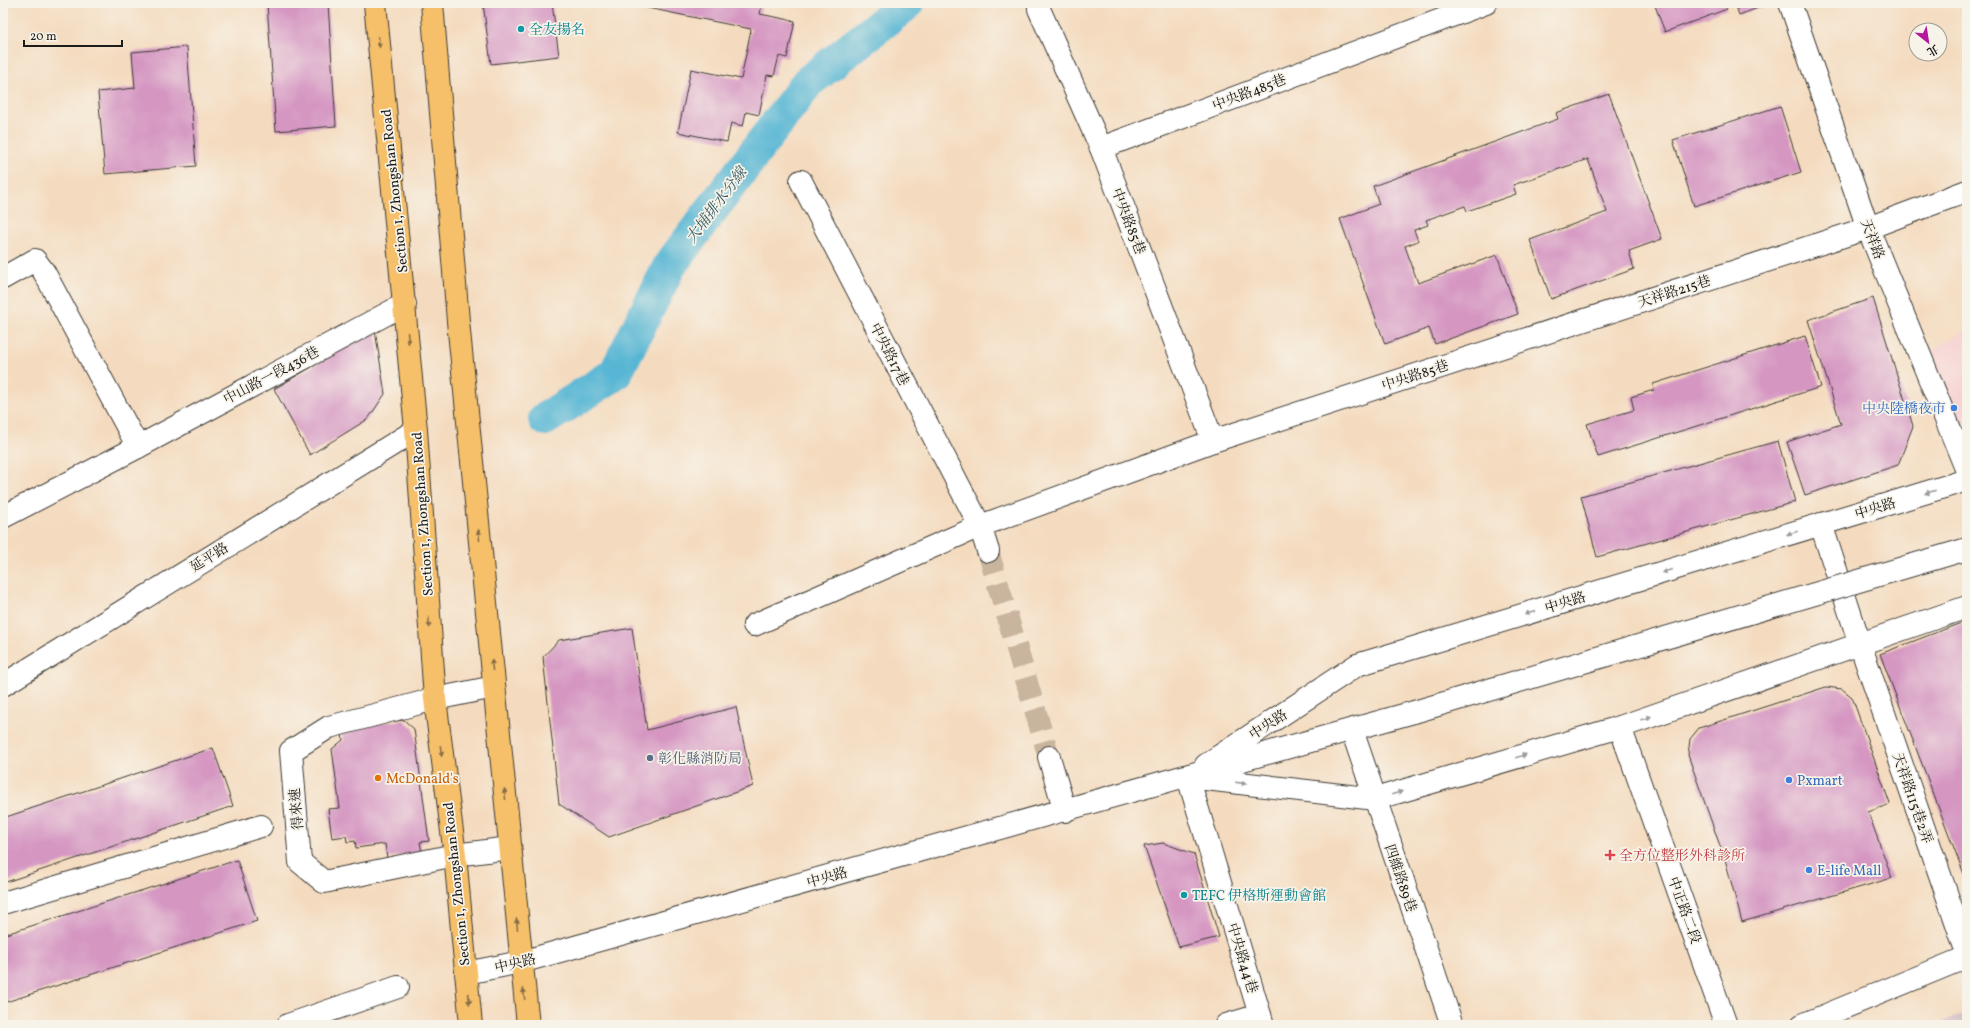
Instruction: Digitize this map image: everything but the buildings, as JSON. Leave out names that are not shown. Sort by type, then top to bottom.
[{"type":"main road","name":"Section 1, Zhongshan Road","points":[[375,3],[416,430],[435,699],[455,855],[471,1025]]},
{"type":"main road","points":[[432,3],[458,321],[528,1025]]},
{"type":"street","name":"中央路85巷","points":[[1039,3],[1039,9],[1101,148],[1213,441]]},
{"type":"street","name":"中央路485巷","points":[[1101,148],[1486,3]]},
{"type":"street","name":"天祥路","points":[[1790,3],[1868,228],[1967,471]]},
{"type":"street","name":"中央路17巷","points":[[801,181],[980,526],[988,551]]},
{"type":"street","name":"天祥路215巷","points":[[1480,354],[1868,228],[1967,192]]},
{"type":"street","points":[[3,278],[35,260],[44,272],[138,447]]},
{"type":"street","name":"中山路一段436巷","points":[[3,516],[138,447],[405,304]]},
{"type":"street","name":"中央路85巷","points":[[980,526],[1213,441],[1480,354]]},
{"type":"street","name":"延平路","points":[[3,685],[416,430]]},
{"type":"street","name":"中央路","points":[[1188,776],[1357,665],[1967,480]]},
{"type":"street","name":"天祥路115巷2弄","points":[[1821,524],[1860,644],[1967,953]]},
{"type":"street","points":[[754,625],[980,526]]},
{"type":"street","name":"中央路","points":[[466,973],[521,962],[1065,811],[1352,730],[1967,550]]},
{"type":"street","name":"中央路","points":[[1188,776],[1375,799],[1620,727],[1967,607]]},
{"type":"street","name":"得來速","points":[[494,687],[435,699],[329,727],[291,751],[300,862],[324,882],[455,855],[510,848]]},
{"type":"street","name":"中正路二段","points":[[1620,727],[1726,1025]]},
{"type":"street","name":"四維路89巷","points":[[1352,730],[1452,1025]]},
{"type":"street","points":[[1049,757],[1065,811]]},
{"type":"street","name":"中央路44巷","points":[[1188,776],[1262,1020]]},
{"type":"street","points":[[3,903],[261,826]]},
{"type":"street","points":[[1802,1025],[1967,956]]},
{"type":"street","points":[[288,1025],[398,987]]},
{"type":"street","points":[[1226,1025],[1262,1020]]},
{"type":"shaded area","name":"中央陸橋夜市","points":[[1967,329],[1967,457],[1921,358]]},
{"type":"shaded area","points":[[1967,1012],[1967,1025],[1937,1025]]},
{"type":"waterway","name":"大埔排水分線","points":[[545,419],[615,374],[670,265],[808,82],[908,3]]},
{"type":"tunnel","points":[[988,551],[1049,757]]},
{"type":"place","name":"全友揚名","points":[[521,29]]},
{"type":"place","name":"中央陸橋夜市","points":[[1954,408]]},
{"type":"place","name":"彰化縣消防局","points":[[650,758]]},
{"type":"place","name":"McDonald's","points":[[378,778]]},
{"type":"place","name":"Pxmart","points":[[1789,780]]},
{"type":"place","name":"全方位整形外科診所","points":[[1610,855]]},
{"type":"place","name":"E-life Mall","points":[[1809,870]]},
{"type":"place","name":"TEFC 伊格斯運動會館","points":[[1184,895]]}]
